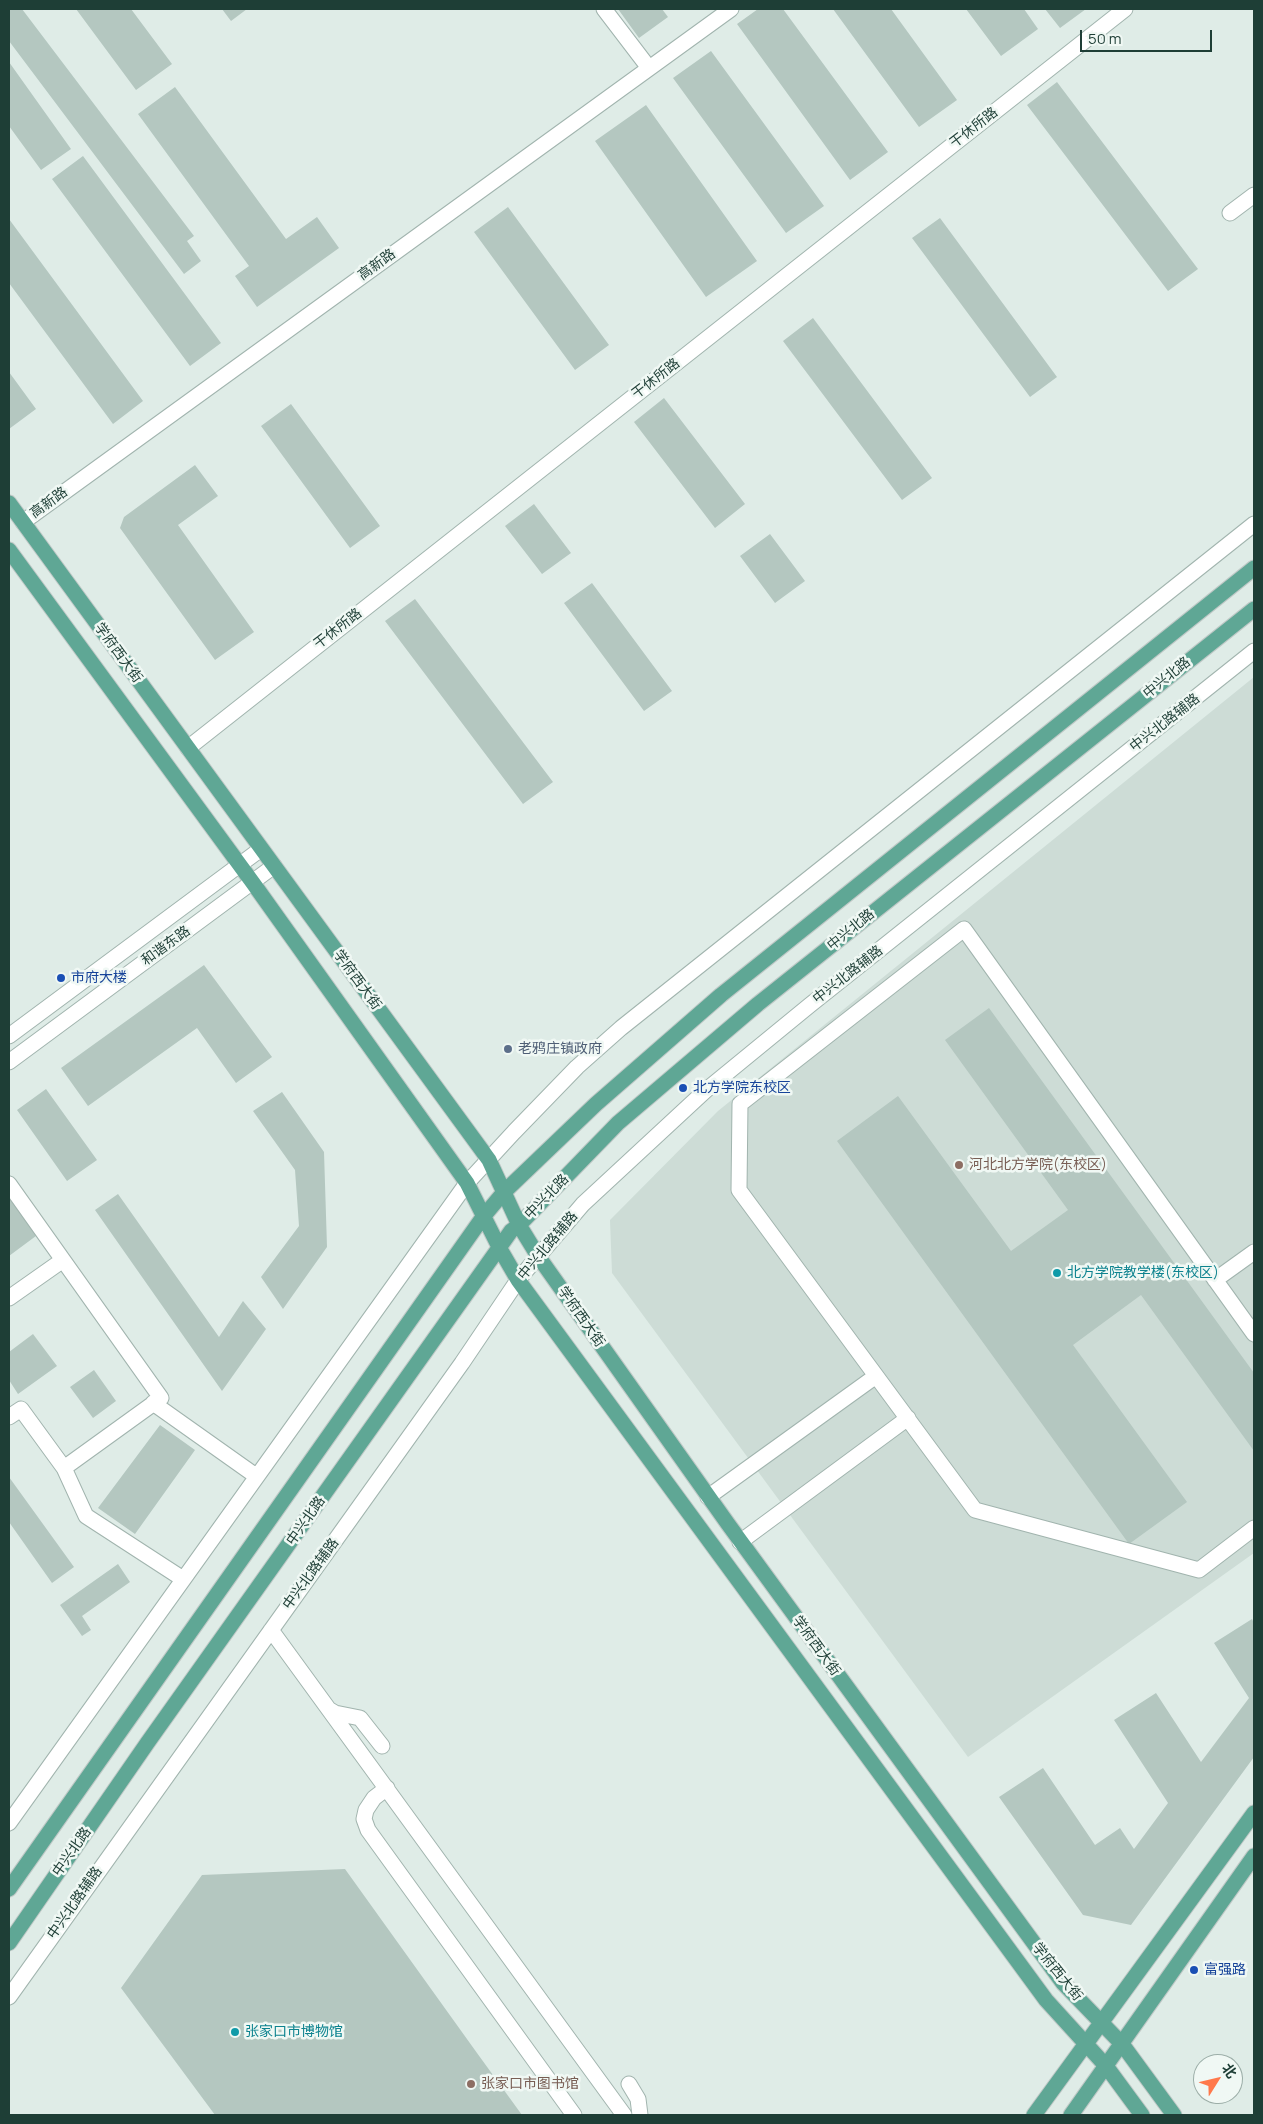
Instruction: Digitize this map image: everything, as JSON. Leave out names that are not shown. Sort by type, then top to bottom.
[{"type":"main road","name":"学府西大街","points":[[9,503],[489,1160],[519,1225],[538,1256],[740,1542],[1057,1975],[1122,2044],[1174,2115]]},
{"type":"main road","name":"学府西大街","points":[[9,550],[253,883],[467,1183],[483,1217],[518,1280],[1046,2000],[1106,2066],[1142,2115]]},
{"type":"main road","points":[[9,1889],[483,1217],[504,1192],[596,1104],[721,996],[1254,568]]},
{"type":"main road","name":"中兴北路","points":[[9,1943],[148,1742],[511,1231],[618,1123],[758,1004],[1254,609]]},
{"type":"main road","points":[[1034,2115],[1254,1813]]},
{"type":"main road","points":[[1071,2115],[1254,1856]]},
{"type":"street","points":[[604,9],[649,68]]},
{"type":"street","name":"高新路","points":[[22,522],[731,9]]},
{"type":"street","name":"干休所路","points":[[188,748],[1125,9]]},
{"type":"street","points":[[1230,213],[1254,195]]},
{"type":"street","points":[[9,1823],[467,1183],[577,1067],[621,1028],[1254,524]]},
{"type":"street","name":"中兴北路辅路","points":[[9,1996],[450,1379],[518,1280],[583,1204],[705,1091],[1254,651]]},
{"type":"street","name":"和谐东路","points":[[9,1036],[261,849]]},
{"type":"street","name":"和谐东路","points":[[9,1062],[274,866]]},
{"type":"street","points":[[1254,1334],[964,930],[740,1104],[739,1190],[975,1510],[1199,1570],[1254,1528]]},
{"type":"street","points":[[9,1184],[161,1398],[64,1468]]},
{"type":"street","points":[[1215,1280],[1254,1252]]},
{"type":"street","points":[[9,1298],[62,1260]]},
{"type":"street","points":[[708,1497],[876,1376]]},
{"type":"street","points":[[153,1403],[256,1476]]},
{"type":"street","points":[[9,1417],[21,1408],[64,1468],[86,1516],[183,1579]]},
{"type":"street","points":[[740,1542],[908,1418]]},
{"type":"street","points":[[271,1630],[624,2115]]},
{"type":"street","points":[[330,1710],[335,1713],[360,1718],[382,1746]]},
{"type":"street","points":[[387,1788],[376,1795],[370,1804],[364,1819],[365,1826],[574,2115]]},
{"type":"street","points":[[630,2084],[638,2099],[640,2115]]},
{"type":"shaded area","name":"河北北方学院(东校区)","points":[[1254,677],[1254,1553],[968,1757],[612,1273],[610,1220],[718,1111]]},
{"type":"building","points":[[9,9],[22,9],[194,236],[187,241],[201,261],[184,274],[9,41]]},
{"type":"building","points":[[76,9],[131,9],[172,64],[136,90]]},
{"type":"building","points":[[222,9],[247,9],[231,21]]},
{"type":"building","points":[[618,9],[662,9],[668,17],[639,38]]},
{"type":"building","points":[[758,9],[783,9],[888,152],[850,180],[737,24]]},
{"type":"building","points":[[833,9],[891,9],[957,100],[919,127]]},
{"type":"building","points":[[966,9],[1024,9],[1038,29],[1001,56]]},
{"type":"building","points":[[1045,9],[1086,9],[1060,28]]},
{"type":"building","points":[[711,51],[824,206],[786,233],[673,78]]},
{"type":"building","points":[[9,62],[71,149],[41,170],[9,126]]},
{"type":"building","points":[[1057,82],[1198,269],[1168,291],[1027,105]]},
{"type":"building","points":[[175,87],[286,239],[317,217],[339,248],[257,307],[235,276],[249,266],[138,114]]},
{"type":"building","points":[[646,105],[757,261],[706,297],[595,141]]},
{"type":"building","points":[[83,156],[221,343],[190,366],[52,179]]},
{"type":"building","points":[[508,207],[609,345],[575,370],[474,232]]},
{"type":"building","points":[[940,218],[1057,377],[1030,397],[912,238]]},
{"type":"building","points":[[9,219],[143,401],[113,424],[9,283]]},
{"type":"building","points":[[813,318],[932,478],[902,500],[783,341]]},
{"type":"building","points":[[9,372],[36,409],[9,429]]},
{"type":"building","points":[[664,398],[745,504],[715,528],[634,422]]},
{"type":"building","points":[[291,404],[380,526],[350,548],[261,426]]},
{"type":"building","points":[[195,465],[218,496],[178,525],[254,632],[215,660],[120,528],[124,517]]},
{"type":"building","points":[[534,504],[571,553],[542,574],[505,526]]},
{"type":"building","points":[[770,534],[805,581],[775,603],[740,556]]},
{"type":"building","points":[[592,583],[672,691],[644,711],[564,603]]},
{"type":"building","points":[[415,599],[553,782],[523,804],[385,621]]},
{"type":"building","points":[[204,965],[272,1057],[236,1083],[197,1028],[88,1106],[61,1068]]},
{"type":"building","name":"北方学院教学楼(东校区)","points":[[989,1008],[1254,1373],[1254,1451],[1141,1295],[1073,1345],[1187,1502],[1129,1544],[837,1141],[898,1096],[1011,1251],[1068,1210],[945,1040]]},
{"type":"building","points":[[46,1089],[97,1160],[67,1181],[17,1110]]},
{"type":"building","points":[[282,1092],[324,1152],[327,1247],[283,1309],[261,1277],[299,1226],[295,1170],[253,1111]]},
{"type":"building","points":[[9,1190],[40,1233],[9,1256]]},
{"type":"building","points":[[118,1194],[219,1337],[243,1301],[266,1329],[222,1391],[95,1210]]},
{"type":"building","points":[[33,1334],[57,1366],[18,1394],[9,1380],[9,1352]]},
{"type":"building","points":[[94,1370],[116,1401],[93,1418],[70,1387]]},
{"type":"building","points":[[160,1425],[195,1450],[135,1534],[98,1508]]},
{"type":"building","points":[[9,1477],[74,1567],[52,1583],[9,1522]]},
{"type":"building","points":[[118,1564],[130,1582],[82,1616],[91,1630],[82,1636],[60,1605]]},
{"type":"building","points":[[1252,1619],[1254,1623],[1254,1757],[1131,1925],[1083,1915],[999,1797],[1043,1768],[1095,1845],[1120,1828],[1134,1849],[1168,1803],[1114,1720],[1156,1693],[1201,1762],[1249,1698],[1214,1643]]},
{"type":"building","points":[[345,1869],[522,2115],[215,2115],[121,1988],[202,1875]]},
{"type":"place","name":"市府大楼","points":[[61,978]]},
{"type":"place","name":"老鸦庄镇政府","points":[[508,1049]]},
{"type":"place","name":"北方学院东校区","points":[[683,1088]]},
{"type":"place","name":"河北北方学院(东校区)","points":[[959,1165]]},
{"type":"place","name":"北方学院教学楼(东校区)","points":[[1057,1273]]},
{"type":"place","name":"富强路","points":[[1194,1970]]},
{"type":"place","name":"张家口市博物馆","points":[[235,2032]]},
{"type":"place","name":"张家口市图书馆","points":[[471,2084]]}]
